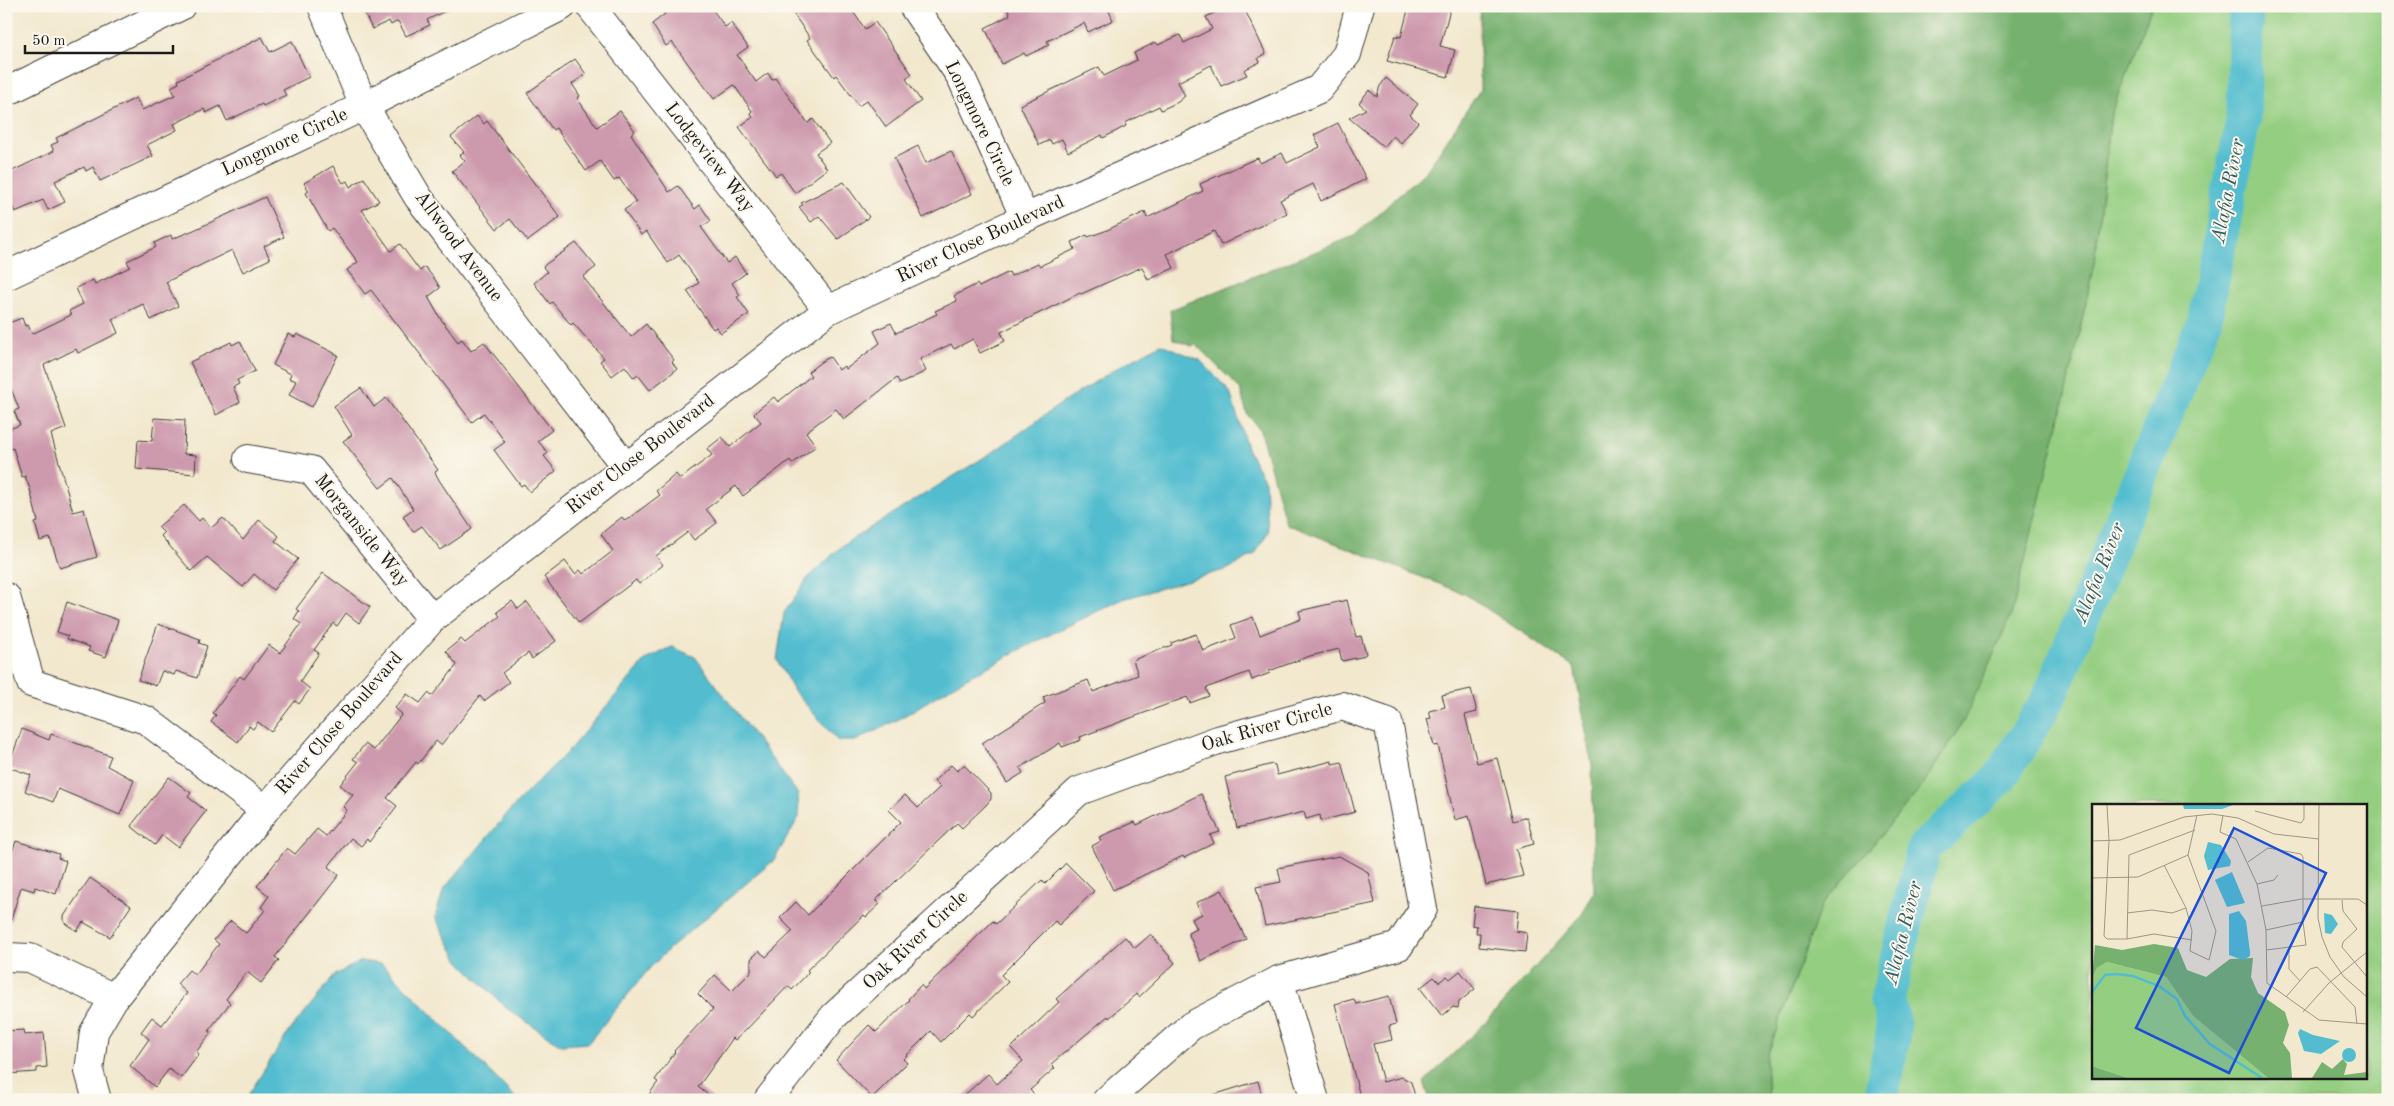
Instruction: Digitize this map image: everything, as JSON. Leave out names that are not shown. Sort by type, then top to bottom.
[{"type":"street","points":[[6,92],[181,6]]},
{"type":"street","name":"Allwood Avenue","points":[[322,6],[364,106],[418,197],[626,467]]},
{"type":"street","name":"Longmore Circle","points":[[6,276],[364,106],[562,6]]},
{"type":"street","name":"Lodgeview Way","points":[[590,6],[828,310]]},
{"type":"street","name":"Longmore Circle","points":[[913,6],[961,77],[1025,218]]},
{"type":"street","name":"River Close Boulevard","points":[[97,1100],[89,1071],[94,1032],[114,998],[266,810],[432,619],[828,310],[1025,218],[1319,88],[1347,54],[1360,6]]},
{"type":"street","name":"Morganside Way","points":[[248,459],[311,470],[432,619]]},
{"type":"street","points":[[6,597],[31,683],[146,720],[266,810]]},
{"type":"street","name":"Oak River Circle","points":[[768,1100],[834,1016],[1079,791],[1218,740],[1342,706],[1388,722],[1423,909],[1399,946],[1279,980],[1191,1026],[1106,1100]]},
{"type":"street","points":[[6,957],[30,958],[114,998]]},
{"type":"street","points":[[1279,980],[1314,1100]]},
{"type":"green space","points":[[1480,6],[2152,6],[2111,114],[2094,263],[2073,363],[2012,613],[1963,722],[1920,789],[1821,906],[1766,1059],[1768,1100],[1430,1100],[1424,1082],[1483,1025],[1581,916],[1594,892],[1592,764],[1574,667],[1465,594],[1286,524],[1260,430],[1247,414],[1240,389],[1196,345],[1191,346],[1173,339],[1170,310],[1354,236],[1427,170],[1480,90]]},
{"type":"green space","points":[[2152,6],[2388,6],[2388,1100],[1768,1100],[1766,1059],[1821,906],[1920,789],[1963,722],[2041,486],[2073,363],[2094,263],[2111,114]]},
{"type":"water","points":[[1161,344],[1200,360],[1230,392],[1248,451],[1265,481],[1268,532],[1255,554],[1228,569],[1123,599],[959,682],[899,719],[855,741],[838,741],[794,691],[777,660],[784,613],[807,579],[844,544],[996,450],[1062,403],[1120,366]]},
{"type":"water","points":[[672,647],[695,657],[798,794],[799,817],[774,860],[671,947],[649,969],[588,1043],[561,1045],[506,1008],[459,961],[435,917],[444,889],[512,808],[569,750],[646,660]]},
{"type":"water","points":[[361,961],[382,964],[518,1100],[245,1100],[288,1033],[335,975]]},
{"type":"building","points":[[361,6],[455,6],[427,20],[430,25],[406,36],[398,21],[391,25],[389,21],[372,29]]},
{"type":"building","points":[[659,6],[710,6],[725,27],[731,23],[748,47],[737,55],[756,82],[768,73],[772,80],[775,78],[808,123],[813,119],[830,143],[816,153],[827,169],[795,193],[781,173],[776,176],[739,127],[753,117],[750,113],[752,111],[734,85],[714,99],[672,42],[666,46],[652,24],[665,14]]},
{"type":"building","points":[[788,6],[849,6],[865,29],[875,22],[912,74],[906,79],[921,101],[886,127],[867,100],[859,106],[836,75],[834,77],[807,40],[810,38]]},
{"type":"building","points":[[1006,6],[1118,6],[1109,11],[1113,20],[1088,32],[1084,23],[1047,41],[1049,45],[1026,56],[1024,53],[1002,64],[985,28],[1010,15]]},
{"type":"building","points":[[1228,6],[1243,6],[1266,54],[1258,58],[1260,62],[1244,70],[1247,75],[1221,86],[1211,65],[1178,82],[1185,96],[1178,102],[1161,110],[1159,106],[1125,123],[1126,126],[1103,138],[1102,135],[1068,152],[1062,139],[1052,144],[1050,140],[1039,145],[1020,105],[1099,67],[1104,76],[1137,60],[1134,53],[1156,42],[1158,45],[1180,35],[1184,43],[1212,29],[1206,17]]},
{"type":"building","points":[[1409,6],[1451,6],[1440,46],[1455,50],[1448,77],[1387,61],[1395,36],[1401,37]]},
{"type":"building","points":[[262,37],[270,52],[292,41],[309,77],[283,90],[286,95],[227,121],[220,106],[206,113],[204,109],[174,124],[177,130],[147,145],[153,156],[100,181],[93,167],[86,171],[84,167],[55,181],[65,202],[48,210],[43,200],[15,212],[6,195],[6,174],[54,151],[51,145],[58,142],[56,138],[136,98],[142,110],[175,95],[171,87],[179,83],[178,80]]},
{"type":"building","points":[[575,59],[586,74],[572,84],[580,96],[577,98],[597,127],[620,111],[635,131],[631,134],[669,192],[678,186],[695,209],[700,205],[711,221],[701,227],[727,263],[735,257],[746,273],[732,283],[740,295],[737,297],[749,314],[721,333],[716,327],[713,329],[687,291],[699,283],[679,255],[668,263],[646,231],[641,235],[624,210],[636,202],[619,178],[614,181],[600,161],[586,171],[556,128],[553,130],[527,93]]},
{"type":"building","points":[[1386,78],[1418,104],[1410,115],[1418,122],[1401,143],[1393,136],[1384,147],[1349,118],[1366,109],[1359,103],[1369,90],[1377,97],[1380,86]]},
{"type":"building","points":[[477,116],[484,124],[487,121],[560,217],[528,241],[510,219],[497,229],[452,171],[465,161],[460,155],[464,152],[451,137]]},
{"type":"building","points":[[1338,123],[1366,179],[1321,201],[1313,184],[1280,200],[1287,213],[1221,245],[1214,231],[1167,254],[1174,268],[1148,280],[1142,267],[1080,293],[1001,332],[1005,341],[980,353],[973,339],[954,349],[951,344],[920,359],[926,371],[900,384],[897,378],[844,419],[836,409],[806,432],[816,446],[792,464],[790,460],[743,496],[736,486],[706,509],[717,523],[694,540],[688,532],[656,556],[663,565],[639,584],[636,580],[579,623],[544,577],[565,561],[575,574],[580,570],[583,574],[613,551],[601,534],[608,528],[622,517],[625,521],[660,495],[656,491],[676,474],[680,479],[712,455],[707,449],[722,437],[730,447],[761,422],[754,414],[760,408],[774,397],[778,402],[811,376],[808,372],[822,361],[830,357],[839,370],[844,366],[846,369],[880,343],[874,331],[891,323],[896,333],[937,314],[935,311],[957,301],[954,296],[977,284],[979,287],[1009,272],[1011,276],[1038,263],[1040,266],[1075,249],[1072,242],[1087,235],[1088,237],[1105,231],[1145,212],[1147,218],[1203,191],[1200,184],[1250,161],[1258,158],[1260,163],[1282,153],[1287,163],[1320,147],[1314,135]]},
{"type":"building","points":[[918,146],[926,163],[951,151],[972,194],[923,218],[894,158]]},
{"type":"building","points":[[333,166],[343,183],[347,181],[350,187],[364,178],[379,201],[362,210],[391,251],[400,244],[420,271],[425,267],[436,281],[440,288],[428,297],[440,318],[458,342],[462,339],[471,351],[484,342],[552,430],[538,441],[548,453],[544,456],[556,471],[530,492],[524,484],[521,486],[494,450],[505,442],[484,413],[472,422],[371,290],[365,294],[347,270],[358,262],[332,228],[328,231],[306,193],[309,191],[304,183]]},
{"type":"building","points":[[844,182],[869,217],[838,239],[819,216],[811,222],[799,207],[803,205],[801,203]]},
{"type":"building","points":[[265,197],[284,237],[264,246],[270,259],[243,272],[232,250],[166,282],[178,306],[151,320],[143,304],[112,319],[118,333],[78,353],[76,349],[44,365],[66,428],[51,434],[73,512],[84,509],[97,557],[60,568],[50,538],[40,541],[35,523],[38,522],[30,489],[25,476],[22,477],[13,448],[11,449],[6,436],[6,430],[20,425],[14,411],[19,409],[6,376],[6,324],[22,318],[25,326],[28,325],[32,334],[71,315],[69,311],[83,304],[76,288],[93,280],[95,284],[130,267],[127,261],[156,247],[154,243],[171,235],[172,239],[194,230]]},
{"type":"building","points":[[576,243],[596,267],[583,277],[631,337],[646,324],[674,360],[672,362],[677,369],[650,390],[638,375],[634,378],[625,366],[612,376],[600,361],[604,358],[573,323],[571,325],[552,302],[550,304],[534,283],[547,272],[543,267],[546,264]]},
{"type":"building","points":[[288,334],[295,337],[297,334],[338,355],[312,407],[289,395],[296,381],[289,378],[291,374],[273,365]]},
{"type":"building","points":[[240,341],[255,371],[237,380],[239,384],[233,387],[240,402],[216,415],[190,362],[231,342],[232,345]]},
{"type":"building","points":[[361,388],[374,407],[386,398],[438,470],[435,472],[439,480],[472,529],[441,550],[422,526],[413,532],[403,516],[413,509],[393,478],[380,488],[343,441],[352,435],[334,406]]},
{"type":"building","points":[[154,418],[185,420],[184,454],[196,455],[195,474],[136,469],[138,440],[152,441]]},
{"type":"building","points":[[184,505],[199,521],[202,518],[211,528],[223,518],[243,540],[259,520],[279,536],[275,541],[298,559],[273,590],[254,574],[243,587],[207,557],[191,571],[161,536],[164,533],[158,527]]},
{"type":"building","points":[[323,573],[370,607],[359,623],[346,613],[337,626],[333,623],[314,650],[319,653],[300,681],[310,689],[299,704],[295,701],[271,732],[258,722],[253,729],[249,726],[238,742],[211,722],[216,715],[213,713],[240,676],[244,679],[269,645],[280,653],[301,624],[294,619],[299,611],[296,609]]},
{"type":"building","points":[[1347,600],[1356,637],[1361,636],[1366,654],[1361,657],[1342,661],[1339,649],[1310,656],[1269,671],[1270,673],[1252,680],[1249,672],[1206,688],[1209,696],[1190,703],[1187,697],[1080,737],[1081,740],[1062,747],[1060,743],[1020,768],[1023,773],[1007,783],[982,743],[1045,703],[1043,697],[1088,680],[1093,692],[1138,675],[1133,660],[1172,645],[1171,643],[1196,634],[1203,651],[1236,638],[1231,625],[1253,617],[1260,635],[1301,619],[1299,611]]},
{"type":"building","points":[[512,601],[518,609],[527,602],[556,641],[532,659],[528,653],[502,673],[509,682],[484,701],[480,696],[441,745],[436,741],[418,764],[416,762],[387,798],[397,806],[369,842],[367,839],[361,846],[351,838],[328,867],[339,875],[275,957],[279,960],[261,983],[247,972],[226,999],[230,1003],[209,1030],[211,1033],[196,1052],[199,1054],[181,1078],[169,1069],[155,1087],[130,1066],[149,1039],[141,1032],[152,1017],[162,1025],[187,993],[177,984],[189,970],[195,975],[219,944],[214,940],[231,921],[246,933],[265,910],[261,907],[269,896],[257,886],[287,848],[295,854],[317,829],[326,836],[347,810],[343,807],[353,795],[340,785],[358,762],[353,759],[365,744],[374,750],[402,714],[395,708],[407,694],[420,703],[428,693],[432,696],[457,665],[446,651],[461,639],[465,643],[500,616],[497,612]]},
{"type":"building","points":[[67,602],[118,620],[106,657],[88,651],[90,647],[67,639],[68,636],[57,632]]},
{"type":"building","points":[[158,624],[200,639],[199,643],[207,646],[197,678],[176,671],[174,675],[162,671],[156,686],[138,680]]},
{"type":"building","points":[[1471,689],[1477,712],[1465,715],[1477,763],[1497,758],[1513,821],[1527,817],[1534,844],[1516,849],[1523,876],[1486,885],[1469,816],[1455,820],[1438,745],[1434,746],[1427,719],[1431,718],[1429,711],[1445,707],[1442,695]]},
{"type":"building","points":[[22,729],[49,740],[51,734],[111,756],[107,766],[134,780],[120,815],[58,789],[53,802],[25,791],[31,775],[8,767]]},
{"type":"building","points":[[1332,761],[1332,764],[1342,762],[1355,812],[1321,821],[1320,815],[1306,819],[1304,812],[1237,828],[1225,777],[1272,764],[1275,765],[1277,775]]},
{"type":"building","points":[[951,765],[957,771],[964,765],[991,793],[991,799],[986,805],[962,828],[957,823],[876,900],[880,904],[866,917],[864,915],[807,970],[809,972],[792,990],[788,986],[745,1031],[735,1040],[733,1038],[698,1087],[715,1100],[645,1100],[658,1082],[655,1080],[674,1051],[713,1009],[698,994],[715,975],[732,991],[751,972],[751,959],[759,951],[766,957],[793,931],[780,918],[796,902],[808,915],[901,822],[889,810],[905,795],[918,808],[940,787],[934,781]]},
{"type":"building","points":[[169,777],[191,793],[188,797],[206,811],[178,847],[162,835],[155,845],[131,826]]},
{"type":"building","points":[[1201,794],[1220,832],[1210,835],[1214,843],[1113,890],[1092,846],[1101,841],[1099,837],[1135,822],[1137,825]]},
{"type":"building","points":[[16,841],[59,854],[58,858],[66,861],[56,894],[35,887],[34,891],[21,887],[10,923],[6,922],[6,870]]},
{"type":"building","points":[[1339,856],[1368,872],[1375,903],[1265,926],[1256,887],[1281,882],[1278,868]]},
{"type":"building","points":[[1066,863],[1094,891],[1059,925],[1055,921],[1001,975],[1008,982],[973,1016],[970,1013],[941,1042],[931,1031],[903,1059],[907,1063],[872,1098],[836,1060],[869,1025],[876,1032],[909,1000],[921,985],[924,989],[993,921],[996,924],[1042,880],[1045,884]]},
{"type":"building","points":[[90,878],[131,906],[110,937],[83,922],[77,931],[64,922],[64,916]]},
{"type":"building","points":[[1222,890],[1246,939],[1201,961],[1188,933],[1197,929],[1192,919],[1202,914],[1196,903]]},
{"type":"building","points":[[1474,906],[1518,911],[1516,931],[1527,933],[1525,952],[1479,947],[1480,933],[1476,933],[1477,926],[1472,925]]},
{"type":"building","points":[[1151,934],[1175,963],[1139,997],[1137,994],[1109,1018],[1108,1016],[1051,1064],[1055,1068],[1030,1090],[1039,1100],[959,1100],[988,1074],[997,1084],[1023,1061],[1011,1048],[1059,1002],[1056,999],[1125,937],[1135,948]]},
{"type":"building","points":[[1460,971],[1475,989],[1459,1002],[1458,1008],[1453,1007],[1442,1016],[1420,988],[1434,977],[1439,982],[1447,976],[1450,979]]},
{"type":"building","points":[[1389,996],[1396,1024],[1389,1026],[1392,1040],[1373,1044],[1383,1082],[1402,1077],[1411,1082],[1416,1100],[1361,1100],[1335,1004],[1354,999],[1356,1004]]},
{"type":"building","points":[[24,1030],[25,1035],[44,1033],[47,1067],[37,1068],[37,1072],[6,1074],[6,1031]]},
{"type":"building","points":[[1258,1081],[1263,1100],[1211,1100],[1210,1096]]},
{"type":"waterway","name":"Alafia River","points":[[1882,1100],[1893,1025],[1887,1001],[1924,848],[2000,778],[2050,696],[2204,322],[2243,121],[2246,6]]}]
